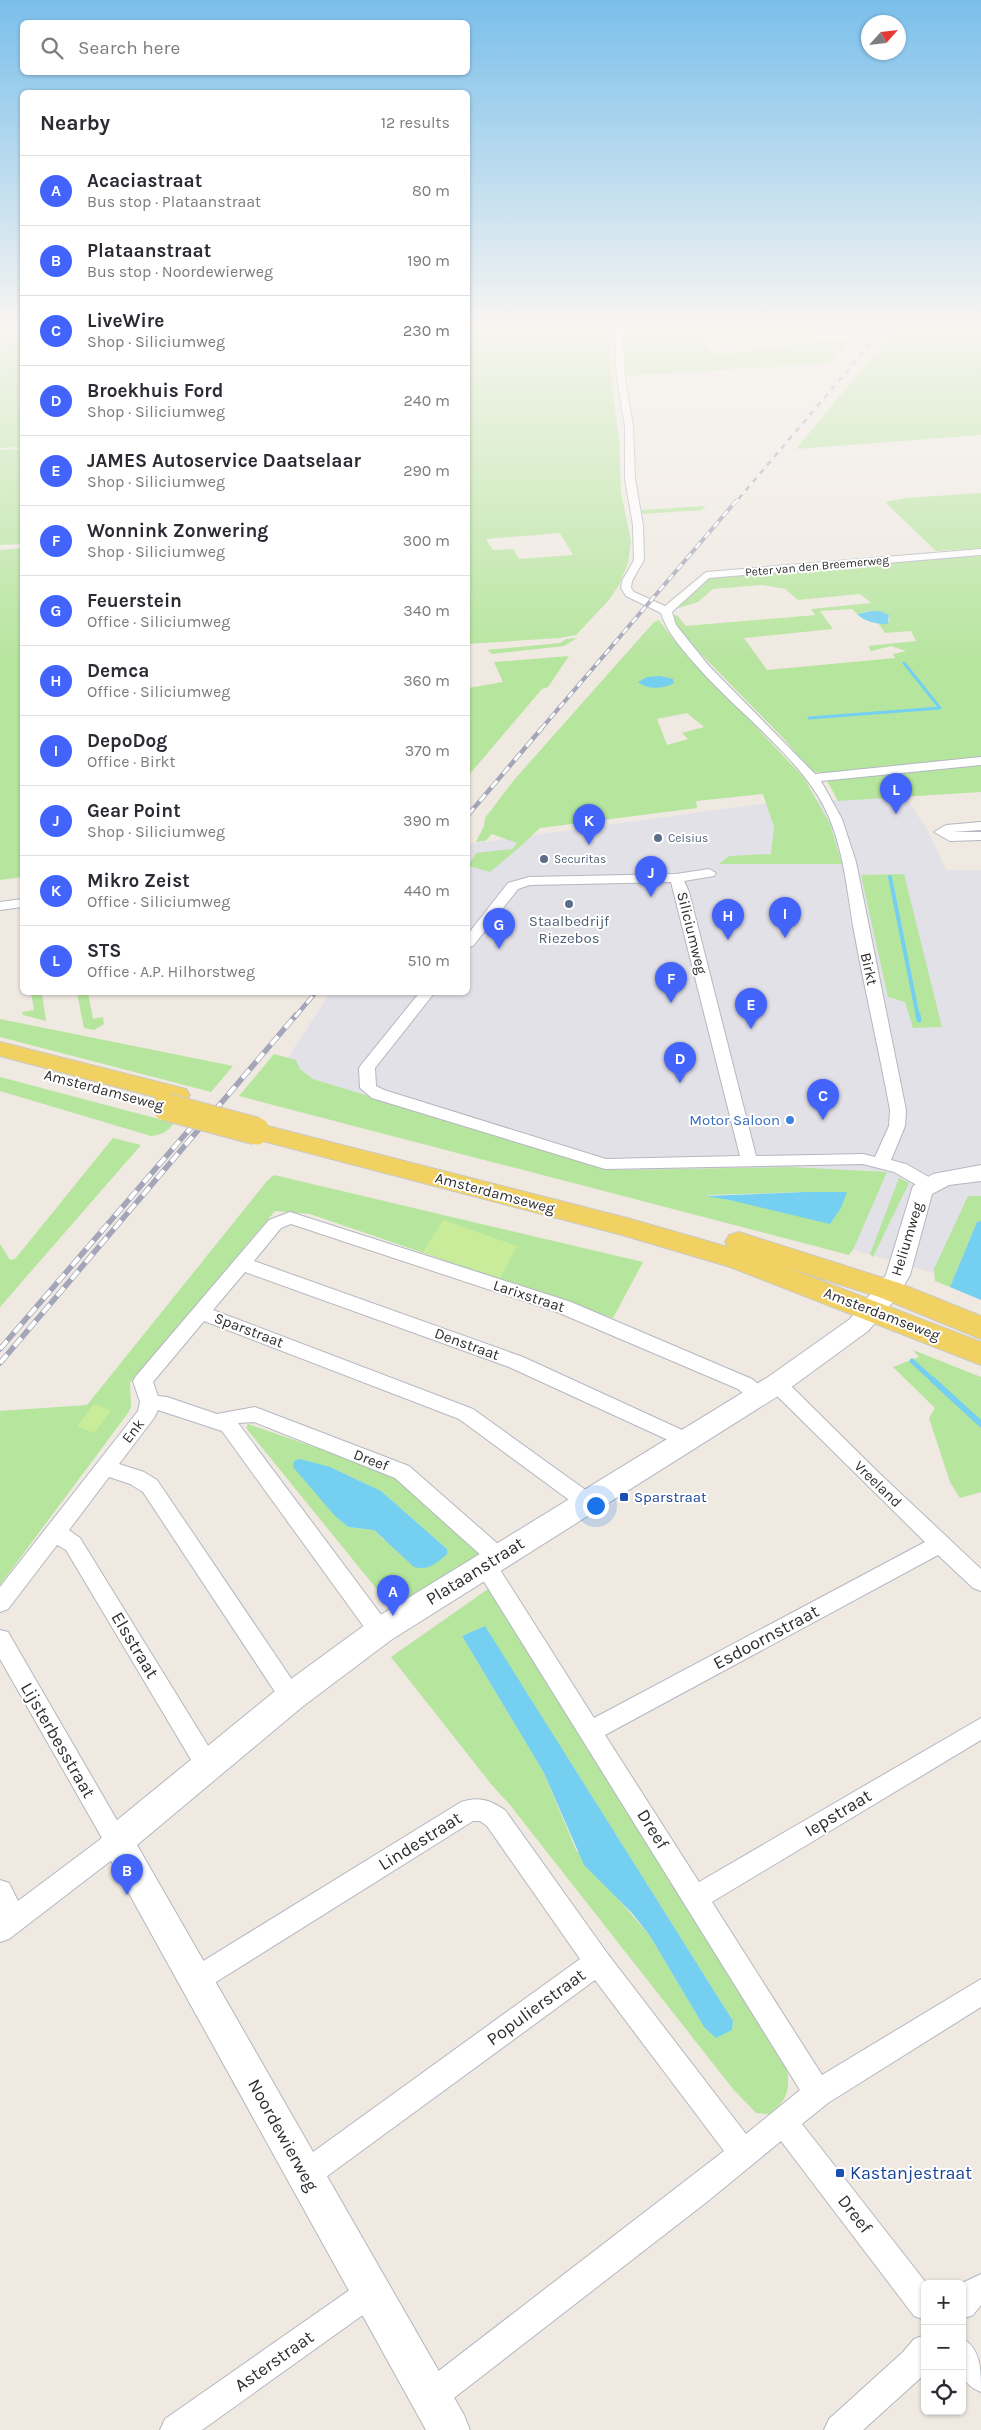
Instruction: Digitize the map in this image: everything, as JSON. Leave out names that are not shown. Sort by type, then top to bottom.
[{"type":"main road","name":"Amsterdamseweg","points":[[0,1049],[172,1101],[981,1328]]},
{"type":"main road","name":"Amsterdamseweg","points":[[0,1062],[172,1101]]},
{"type":"main road","name":"Amsterdamseweg","points":[[881,1300],[981,1354]]},
{"type":"street","points":[[629,436],[630,480],[638,524],[639,560],[627,581],[626,588],[630,594],[666,611],[667,621],[691,653],[812,778],[981,761]]},
{"type":"street","name":"Peter van den Breemerweg","points":[[666,611],[706,575],[981,552]]},
{"type":"street","name":"Birkt","points":[[812,778],[834,818],[850,858],[865,950],[898,1110],[897,1126],[881,1164]]},
{"type":"street","points":[[981,826],[946,829],[941,832],[950,837],[981,836]]},
{"type":"street","points":[[676,878],[709,873]]},
{"type":"street","name":"Siliciumweg","points":[[470,940],[513,886],[529,881],[676,878],[685,902],[749,1160]]},
{"type":"street","points":[[0,906],[20,904]]},
{"type":"street","points":[[426,995],[367,1068],[368,1088],[378,1094],[605,1164],[618,1166],[749,1160],[863,1159],[900,1168],[928,1184]]},
{"type":"street","name":"Heliumweg","points":[[881,1300],[898,1275],[921,1191],[928,1184],[945,1178],[981,1173]]},
{"type":"street","name":"Enk","points":[[0,1603],[147,1414],[150,1402],[143,1381],[275,1224],[290,1218]]},
{"type":"street","name":"Larixstraat","points":[[290,1218],[564,1307],[745,1384],[768,1389]]},
{"type":"street","name":"Denstraat","points":[[242,1264],[516,1362],[686,1440]]},
{"type":"street","name":"Plataanstraat","points":[[7,1924],[117,1841],[207,1765],[292,1697],[380,1631],[768,1389],[859,1325],[881,1300]]},
{"type":"street","name":"Sparstraat","points":[[201,1312],[466,1414],[586,1502]]},
{"type":"street","name":"Vreeland","points":[[768,1389],[872,1479],[981,1582]]},
{"type":"street","points":[[150,1402],[167,1404],[229,1426],[380,1631]]},
{"type":"street","name":"Dreef","points":[[218,1421],[255,1414],[402,1472],[492,1562],[591,1731],[818,2093]]},
{"type":"street","points":[[105,1468],[137,1478],[150,1486],[292,1697]]},
{"type":"street","name":"Elsstraat","points":[[55,1532],[73,1544],[207,1765]]},
{"type":"street","name":"Esdoornstraat","points":[[591,1731],[941,1543]]},
{"type":"street","name":"Lijsterbesstraat","points":[[0,1639],[117,1841]]},
{"type":"street","name":"Iepstraat","points":[[696,1898],[981,1728]]},
{"type":"street","name":"Lindestraat","points":[[196,1980],[470,1810],[484,1810],[496,1818],[598,1962]]},
{"type":"street","name":"Noordewierweg","points":[[117,1841],[449,2430]]},
{"type":"street","points":[[0,1892],[7,1924]]},
{"type":"street","name":"Populierstraat","points":[[305,2175],[598,1962],[743,2152]]},
{"type":"street","points":[[430,2397],[698,2191],[743,2152],[784,2123],[818,2093],[981,1992]]},
{"type":"street","name":"Dreef","points":[[784,2123],[921,2300]]},
{"type":"street","points":[[966,2299],[969,2295],[981,2289]]},
{"type":"street","name":"Asterstraat","points":[[176,2430],[371,2292]]},
{"type":"street","points":[[840,2430],[921,2355]]},
{"type":"street","points":[[966,2358],[981,2377]]},
{"type":"shaded area","points":[[905,797],[927,829],[946,870],[981,870],[981,1295],[937,1274],[848,1248],[870,1170],[648,1180],[272,1082],[329,995],[470,995],[470,844],[768,803]]},
{"type":"green space","points":[[0,436],[20,436],[20,447],[0,448]]},
{"type":"green space","points":[[470,436],[619,436],[621,492],[631,541],[628,563],[619,585],[609,600],[576,635],[559,638],[470,644]],"holes":[[[560,533],[573,555],[519,559],[513,549],[493,550],[486,539]]]},
{"type":"green space","points":[[806,436],[963,436],[796,449]]},
{"type":"green space","points":[[20,449],[20,544],[0,545],[0,450]]},
{"type":"green space","points":[[981,493],[981,548],[936,551],[885,502],[906,498]]},
{"type":"green space","points":[[706,506],[702,510],[642,514],[641,510]]},
{"type":"green space","points":[[20,548],[20,877],[0,880],[0,550]]},
{"type":"green space","points":[[981,555],[981,758],[827,773],[815,772],[807,767],[786,741],[701,654],[674,622],[672,616],[677,615],[686,626],[815,615],[811,609],[871,603],[860,594],[798,600],[785,589],[762,585],[713,589],[698,602],[675,609],[710,577]],"holes":[[[852,609],[857,614],[870,611],[882,613],[890,618],[886,624],[878,623],[885,633],[911,631],[916,641],[868,646],[871,651],[891,646],[906,651],[893,654],[895,658],[767,670],[744,638],[833,629],[820,611]]]},
{"type":"green space","points":[[659,620],[673,639],[804,778],[830,824],[842,864],[719,864],[729,856],[771,854],[774,827],[763,794],[696,801],[697,808],[540,828],[490,872],[470,867],[470,863],[476,853],[512,849],[517,843],[492,834],[485,841],[476,842],[484,826],[485,818],[514,780],[654,622]],"holes":[[[687,713],[704,727],[682,733],[688,739],[667,745],[657,719]]]},
{"type":"green space","points":[[577,638],[564,646],[492,654],[487,650],[560,643],[566,639]]},
{"type":"green space","points":[[569,656],[548,687],[542,689],[470,774],[470,688],[503,682],[494,662]]},
{"type":"green space","points":[[981,762],[981,792],[838,801],[826,779]]},
{"type":"green space","points":[[904,874],[942,1027],[913,1028],[905,1002],[888,997],[861,875]]},
{"type":"green space","points":[[31,995],[42,995],[46,1021],[23,1015],[22,1012],[34,1010]]},
{"type":"green space","points":[[77,995],[88,995],[93,1019],[103,1017],[104,1024],[94,1030],[84,1028]]},
{"type":"green space","points":[[0,1019],[233,1066],[211,1092],[0,1037]]},
{"type":"green space","points":[[274,1054],[296,1060],[300,1069],[313,1079],[604,1168],[622,1170],[790,1167],[887,1172],[854,1248],[849,1255],[239,1096]],"holes":[[[806,1192],[734,1201],[707,1196]]]},
{"type":"green space","points":[[0,1077],[174,1123],[164,1133],[151,1136],[0,1091]]},
{"type":"green space","points":[[113,1138],[141,1145],[0,1307],[0,1244],[10,1260],[15,1259]]},
{"type":"green space","points":[[274,1175],[643,1262],[613,1318],[310,1214],[275,1211],[130,1383],[131,1407],[128,1413],[0,1585],[0,1411],[87,1405],[267,1181]]},
{"type":"green space","points":[[899,1178],[909,1183],[873,1257],[870,1254]]},
{"type":"green space","points":[[968,1196],[981,1196],[981,1221],[977,1222],[950,1287],[935,1281],[934,1269]]},
{"type":"green space","points":[[443,1220],[517,1246],[500,1278],[423,1252]]},
{"type":"green space","points":[[913,1350],[981,1377],[981,1492],[960,1498],[950,1482],[929,1418],[935,1408],[893,1367],[919,1357]]},
{"type":"green space","points":[[94,1404],[111,1411],[94,1433],[77,1426]]},
{"type":"green space","points":[[248,1424],[391,1474],[485,1556],[397,1614],[246,1428]],"holes":[[[330,1467],[381,1491],[447,1549],[384,1540],[374,1530],[348,1527],[335,1516]]]},
{"type":"green space","points":[[488,1589],[787,2067],[788,2088],[784,2099],[775,2109],[769,2114],[756,2113],[733,2089],[391,1657]],"holes":[[[485,1627],[733,2021],[732,2030],[704,2027],[650,1936],[576,1850],[544,1773],[462,1636]]]},
{"type":"water","points":[[880,611],[889,615],[888,624],[871,622],[857,614]]},
{"type":"water","points":[[660,676],[673,679],[674,683],[656,688],[642,685],[638,682],[647,677]]},
{"type":"water","points":[[847,1192],[841,1208],[830,1224],[706,1196]]},
{"type":"water","points":[[981,1221],[981,1300],[950,1287],[977,1222]]},
{"type":"water","points":[[300,1459],[330,1467],[381,1491],[447,1549],[447,1554],[428,1567],[414,1567],[374,1530],[348,1527],[335,1516],[293,1467],[294,1461]]},
{"type":"water","points":[[485,1626],[733,2021],[732,2030],[716,2038],[704,2027],[650,1936],[632,1913],[584,1865],[544,1773],[462,1636]]},
{"type":"waterway","points":[[809,718],[940,708],[904,663]]},
{"type":"waterway","points":[[890,877],[918,1017]]},
{"type":"waterway","points":[[918,1015],[919,1020]]},
{"type":"waterway","points":[[912,1361],[934,1381]]},
{"type":"waterway","points":[[933,1380],[981,1424]]},
{"type":"railway","points":[[735,503],[792,436]]},
{"type":"railway","points":[[541,729],[736,501]]},
{"type":"railway","points":[[470,813],[542,728]]},
{"type":"railway","points":[[295,1017],[313,995]]},
{"type":"railway","points":[[0,1363],[296,1015]]},
{"type":"railway","points":[[0,1349],[201,1116]]},
{"type":"place","name":"STS","points":[[896,814]]},
{"type":"place","name":"Celsius","points":[[658,838]]},
{"type":"place","name":"Mikro Zeist","points":[[589,845]]},
{"type":"place","name":"Securitas","points":[[544,859]]},
{"type":"place","name":"Gear Point","points":[[651,897]]},
{"type":"place","name":"Staalbedrijf Riezebos","points":[[569,904]]},
{"type":"place","name":"DepoDog","points":[[785,938]]},
{"type":"place","name":"Demca","points":[[728,940]]},
{"type":"place","name":"Feuerstein","points":[[499,949]]},
{"type":"place","name":"Wonnink Zonwering","points":[[671,1003]]},
{"type":"place","name":"JAMES Autoservice Daatselaar","points":[[751,1029]]},
{"type":"place","name":"Broekhuis Ford","points":[[680,1083]]},
{"type":"place","name":"Motor Saloon","points":[[790,1120]]},
{"type":"place","name":"LiveWire","points":[[823,1120]]},
{"type":"place","name":"Sparstraat","points":[[624,1497]]},
{"type":"place","name":"Acaciastraat","points":[[393,1616]]},
{"type":"place","name":"Plataanstraat","points":[[127,1895]]},
{"type":"place","name":"Kastanjestraat","points":[[840,2173]]}]
